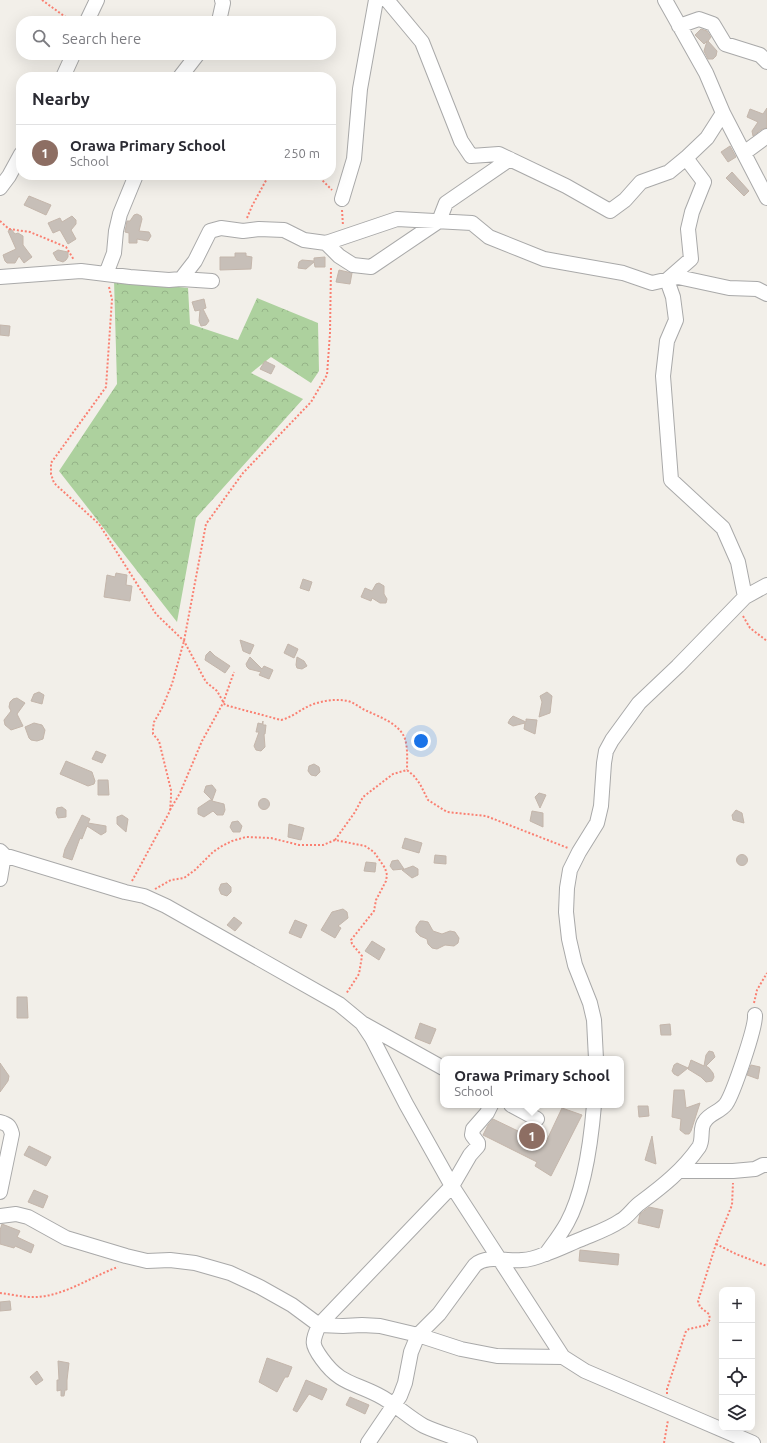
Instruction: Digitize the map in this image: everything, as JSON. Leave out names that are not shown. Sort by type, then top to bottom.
[{"type":"street","points":[[89,16],[97,0]]},
{"type":"street","points":[[220,16],[222,0]]},
{"type":"street","points":[[342,199],[354,159],[360,89],[376,0]]},
{"type":"street","points":[[387,0],[422,42],[461,141],[471,156],[499,154],[566,186],[610,211],[625,200],[641,182],[668,172],[686,158],[707,138],[723,114]]},
{"type":"street","points":[[665,0],[706,72],[723,114],[767,198]]},
{"type":"street","points":[[679,26],[699,19],[713,24],[725,44],[760,55],[767,62]]},
{"type":"street","points":[[65,72],[71,60]]},
{"type":"street","points":[[184,72],[193,60]]},
{"type":"street","points":[[744,153],[767,136]]},
{"type":"street","points":[[667,280],[691,260],[688,229],[692,212],[704,182],[686,158]]},
{"type":"street","points":[[326,243],[339,256],[353,265],[371,266],[439,221],[446,203],[510,159]]},
{"type":"street","points":[[0,188],[16,163]]},
{"type":"street","points":[[106,274],[114,253],[116,232],[120,214],[134,180]]},
{"type":"street","points":[[181,279],[195,261],[210,231],[221,228],[243,230],[284,230],[304,240],[326,243],[398,220],[439,221],[472,223],[489,237],[544,259],[623,273],[652,283],[678,277],[729,288],[758,289],[767,294]]},
{"type":"street","points":[[0,278],[81,271],[169,280],[181,279],[212,281]]},
{"type":"street","points":[[667,280],[673,297],[676,320],[667,341],[663,376],[671,480],[723,528],[738,562],[744,597]]},
{"type":"street","points":[[596,1056],[594,1020],[590,1003],[575,965],[569,939],[566,912],[567,888],[570,870],[597,823],[601,806],[606,752],[612,740],[639,703],[678,666],[744,597],[767,585]]},
{"type":"street","points":[[0,879],[1,853],[125,892],[144,896],[166,906],[340,1004],[362,1023],[440,1066]]},
{"type":"street","points":[[368,1443],[400,1396],[405,1383],[411,1352],[418,1335],[439,1314],[480,1260],[523,1260],[546,1254],[620,1221],[680,1171],[701,1144],[704,1121],[711,1114],[719,1111],[726,1104],[746,1052],[755,1015]]},
{"type":"street","points":[[362,1023],[372,1038],[406,1104],[452,1186],[563,1357],[585,1371],[753,1443]]},
{"type":"street","points":[[470,1443],[424,1425],[378,1395],[345,1381],[330,1370],[314,1348],[314,1339],[319,1326],[452,1186],[470,1155],[478,1146],[478,1143],[472,1135],[473,1129],[490,1108]]},
{"type":"street","points":[[517,1108],[537,1119]]},
{"type":"street","points":[[546,1254],[566,1224],[574,1208],[580,1190],[592,1132],[594,1108]]},
{"type":"street","points":[[0,1122],[7,1124],[10,1127],[12,1134],[0,1192]]},
{"type":"street","points":[[680,1171],[733,1172],[755,1169],[766,1163]]},
{"type":"street","points":[[0,1216],[16,1214],[28,1217],[66,1238],[126,1256],[147,1261],[170,1260],[195,1263],[230,1273],[260,1287],[292,1305],[319,1326],[362,1324],[380,1326],[418,1335],[461,1349],[497,1356],[563,1357]]},
{"type":"path","points":[[42,0],[64,16]]},
{"type":"path","points":[[243,230],[252,206],[266,180]]},
{"type":"path","points":[[0,221],[9,228],[30,232],[66,247],[81,271]]},
{"type":"path","points":[[170,811],[171,790],[159,742],[153,734],[153,729],[154,722],[162,708],[172,684],[184,641],[206,524],[243,473],[311,402],[327,375],[332,266]]},
{"type":"path","points":[[106,274],[112,299],[106,388],[51,463],[51,474],[54,483],[99,524],[156,614],[184,641],[206,682],[221,696],[223,703],[228,706],[281,720],[286,719],[305,707],[316,703],[334,700],[354,704],[383,718],[399,730],[405,739],[407,770],[420,784],[428,800],[447,812],[486,816],[579,852]]},
{"type":"path","points":[[744,597],[742,612],[750,628],[767,641]]},
{"type":"path","points":[[125,892],[180,793],[202,741],[223,703],[234,672]]},
{"type":"path","points":[[144,896],[171,880],[184,878],[200,866],[213,852],[238,839],[246,837],[271,838],[299,845],[323,846],[335,840],[355,812],[363,797],[393,774],[407,770]]},
{"type":"path","points":[[335,840],[365,846],[374,852],[387,875],[384,885],[376,900],[374,911],[351,940],[352,944],[362,954],[362,959],[359,974],[340,1004]]},
{"type":"path","points":[[755,1015],[753,1009],[757,990],[767,973]]},
{"type":"path","points":[[664,1443],[670,1408],[667,1399],[667,1389],[686,1331],[707,1325],[710,1319],[707,1311],[700,1307],[698,1301],[716,1244],[732,1204],[733,1172]]},
{"type":"path","points":[[716,1244],[736,1254],[767,1266]]},
{"type":"path","points":[[0,1293],[31,1297],[46,1296],[63,1291],[119,1266]]},
{"type":"green space","points":[[114,280],[188,288],[190,324],[238,340],[257,298],[318,323],[319,371],[311,383],[271,357],[251,373],[303,399],[196,518],[177,622],[59,471],[117,384]]},
{"type":"building","points":[[701,29],[707,31],[711,37],[708,41],[717,51],[716,56],[713,59],[708,59],[704,51],[707,41],[704,44],[695,35]]},
{"type":"building","points":[[767,108],[767,128],[762,129],[753,136],[752,131],[758,122],[747,117],[750,109],[763,114]]},
{"type":"building","points":[[730,146],[736,157],[728,162],[721,152]]},
{"type":"building","points":[[732,172],[749,191],[744,196],[726,178]]},
{"type":"building","points":[[29,196],[51,205],[46,215],[24,205]]},
{"type":"building","points":[[137,214],[141,216],[142,219],[139,231],[149,232],[151,236],[148,241],[137,239],[137,243],[129,243],[129,233],[125,232],[127,221],[130,221],[134,215]]},
{"type":"building","points":[[72,216],[76,220],[76,224],[71,230],[76,239],[68,244],[60,230],[53,233],[48,223],[60,218],[62,222]]},
{"type":"building","points":[[11,229],[15,234],[18,233],[23,236],[23,245],[32,257],[24,263],[19,256],[15,263],[7,263],[5,261],[3,255],[16,249],[8,231]]},
{"type":"building","points":[[58,250],[68,252],[68,257],[63,262],[57,260],[53,253]]},
{"type":"building","points":[[235,253],[246,253],[246,256],[252,257],[251,269],[220,270],[220,257],[235,257]]},
{"type":"building","points":[[325,257],[325,267],[315,267],[314,262],[306,269],[298,268],[299,262],[302,260],[314,261],[314,258]]},
{"type":"building","points":[[339,270],[352,273],[350,284],[336,282]]},
{"type":"building","points":[[204,299],[206,308],[203,309],[209,321],[206,325],[201,326],[199,321],[200,310],[195,311],[192,302]]},
{"type":"building","points":[[0,325],[10,326],[9,336],[0,335]]},
{"type":"building","points":[[265,361],[275,366],[271,374],[260,369]]},
{"type":"building","points":[[116,573],[127,575],[126,585],[132,586],[130,601],[104,597],[107,575],[115,577]]},
{"type":"building","points":[[303,579],[312,582],[309,591],[300,588]]},
{"type":"building","points":[[379,583],[384,586],[384,594],[387,599],[386,603],[380,603],[372,598],[371,601],[361,597],[365,588],[372,591],[376,584]]},
{"type":"building","points":[[240,640],[254,645],[250,654],[243,651]]},
{"type":"building","points":[[288,644],[298,649],[294,658],[284,653]]},
{"type":"building","points":[[210,651],[230,666],[225,673],[205,660],[206,655]]},
{"type":"building","points":[[250,657],[262,669],[264,666],[273,670],[269,679],[259,675],[261,672],[249,669],[247,667],[246,664]]},
{"type":"building","points":[[297,657],[304,661],[307,666],[302,669],[297,668]]},
{"type":"building","points":[[39,692],[44,695],[42,704],[31,701],[34,694]]},
{"type":"building","points":[[547,692],[552,696],[550,713],[539,717],[542,702],[540,696]]},
{"type":"building","points":[[17,698],[25,703],[17,714],[23,726],[11,730],[5,725],[4,720],[11,711],[9,707],[10,702]]},
{"type":"building","points":[[513,716],[526,722],[526,719],[537,720],[535,734],[524,729],[525,723],[513,726],[508,723]]},
{"type":"building","points":[[263,721],[263,725],[266,725],[264,734],[265,747],[261,751],[256,750],[254,746],[259,732],[256,732],[258,723],[262,724]]},
{"type":"building","points":[[34,723],[42,725],[45,730],[43,739],[37,741],[29,738],[25,727]]},
{"type":"building","points":[[96,751],[106,755],[102,763],[92,759]]},
{"type":"building","points":[[66,761],[92,772],[95,781],[94,784],[88,786],[60,774]]},
{"type":"building","points":[[314,764],[319,767],[320,772],[316,776],[311,775],[308,771],[309,766]]},
{"type":"building","points":[[98,780],[108,780],[109,795],[98,795]]},
{"type":"building","points":[[212,785],[216,790],[212,801],[224,804],[225,810],[223,815],[217,815],[213,811],[204,817],[198,814],[198,808],[212,800],[204,792],[206,786]]},
{"type":"building","points":[[539,793],[546,795],[540,808],[535,797]]},
{"type":"building","points":[[262,799],[266,799],[268,800],[268,808],[262,809],[259,806],[259,802]]},
{"type":"building","points":[[62,807],[66,810],[66,817],[58,818],[56,813],[57,808]]},
{"type":"building","points":[[736,810],[742,813],[744,823],[733,820],[732,815]]},
{"type":"building","points":[[532,811],[543,813],[543,827],[530,821]]},
{"type":"building","points":[[82,815],[90,819],[88,823],[106,826],[106,832],[101,835],[87,826],[82,839],[80,838],[72,860],[63,857],[65,849]]},
{"type":"building","points":[[122,815],[128,819],[126,832],[117,824],[117,817]]},
{"type":"building","points":[[238,821],[242,826],[240,832],[233,832],[230,827],[232,822]]},
{"type":"building","points":[[289,824],[304,828],[301,840],[288,837]]},
{"type":"building","points":[[405,838],[422,843],[419,853],[402,848]]},
{"type":"building","points":[[742,854],[746,856],[748,860],[746,864],[742,866],[738,864],[736,860],[738,856]]},
{"type":"building","points":[[435,855],[446,856],[446,864],[434,863]]},
{"type":"building","points":[[398,860],[404,869],[393,870],[390,866],[392,861]]},
{"type":"building","points":[[366,862],[376,863],[375,872],[364,871]]},
{"type":"building","points":[[413,866],[418,869],[418,875],[412,878],[402,870]]},
{"type":"building","points":[[227,883],[231,887],[231,892],[227,896],[221,894],[219,889],[221,884]]},
{"type":"building","points":[[343,909],[347,912],[348,918],[338,926],[341,928],[335,938],[321,930],[332,912]]},
{"type":"building","points":[[234,917],[242,923],[235,931],[227,925]]},
{"type":"building","points":[[295,920],[307,925],[301,938],[289,933]]},
{"type":"building","points":[[420,921],[428,922],[433,931],[442,934],[450,931],[455,932],[459,938],[458,943],[454,946],[445,945],[437,949],[432,948],[428,944],[427,939],[420,936],[416,932],[416,927]]},
{"type":"building","points":[[372,941],[385,949],[379,960],[365,951]]},
{"type":"building","points":[[17,997],[27,997],[28,1018],[17,1018]]},
{"type":"building","points":[[420,1023],[436,1029],[430,1044],[415,1038]]},
{"type":"building","points":[[670,1024],[671,1035],[661,1035],[660,1025]]},
{"type":"building","points":[[709,1051],[713,1052],[715,1057],[706,1066],[713,1073],[714,1077],[712,1081],[706,1082],[688,1069],[691,1060],[704,1066],[706,1055]]},
{"type":"building","points":[[0,1063],[9,1076],[8,1081],[0,1092]]},
{"type":"building","points":[[677,1063],[688,1068],[678,1076],[672,1071],[674,1065]]},
{"type":"building","points":[[751,1065],[760,1067],[758,1079],[747,1075]]},
{"type":"building","points":[[674,1090],[684,1090],[686,1108],[700,1103],[689,1134],[685,1134],[680,1130],[681,1119],[672,1117]]},
{"type":"building","points":[[638,1106],[648,1106],[649,1116],[639,1117]]},
{"type":"building","points":[[562,1108],[582,1115],[551,1176],[535,1166],[537,1162],[483,1135],[493,1119],[545,1144]]},
{"type":"building","points":[[652,1136],[656,1164],[645,1160]]},
{"type":"building","points":[[29,1146],[51,1157],[46,1166],[24,1155]]},
{"type":"building","points":[[34,1190],[48,1196],[43,1208],[28,1202]]},
{"type":"building","points":[[649,1207],[663,1210],[659,1228],[638,1223],[640,1214]]},
{"type":"building","points":[[2,1224],[20,1231],[17,1237],[34,1245],[31,1253],[15,1246],[14,1248],[0,1244],[0,1230]]},
{"type":"building","points":[[580,1250],[619,1254],[618,1265],[579,1261]]},
{"type":"building","points":[[10,1301],[11,1310],[0,1311],[0,1302]]},
{"type":"building","points":[[267,1358],[292,1367],[288,1377],[285,1377],[277,1392],[259,1382]]},
{"type":"building","points":[[58,1361],[69,1363],[67,1390],[65,1390],[64,1396],[61,1396],[61,1390],[57,1391],[57,1380],[59,1380]]},
{"type":"building","points":[[37,1371],[43,1380],[36,1385],[30,1377]]},
{"type":"building","points":[[306,1380],[327,1389],[322,1400],[309,1394],[297,1412],[293,1410]]},
{"type":"building","points":[[350,1397],[369,1405],[365,1414],[346,1405]]},
{"type":"place","name":"Orawa Primary School","points":[[532,1136]]}]
